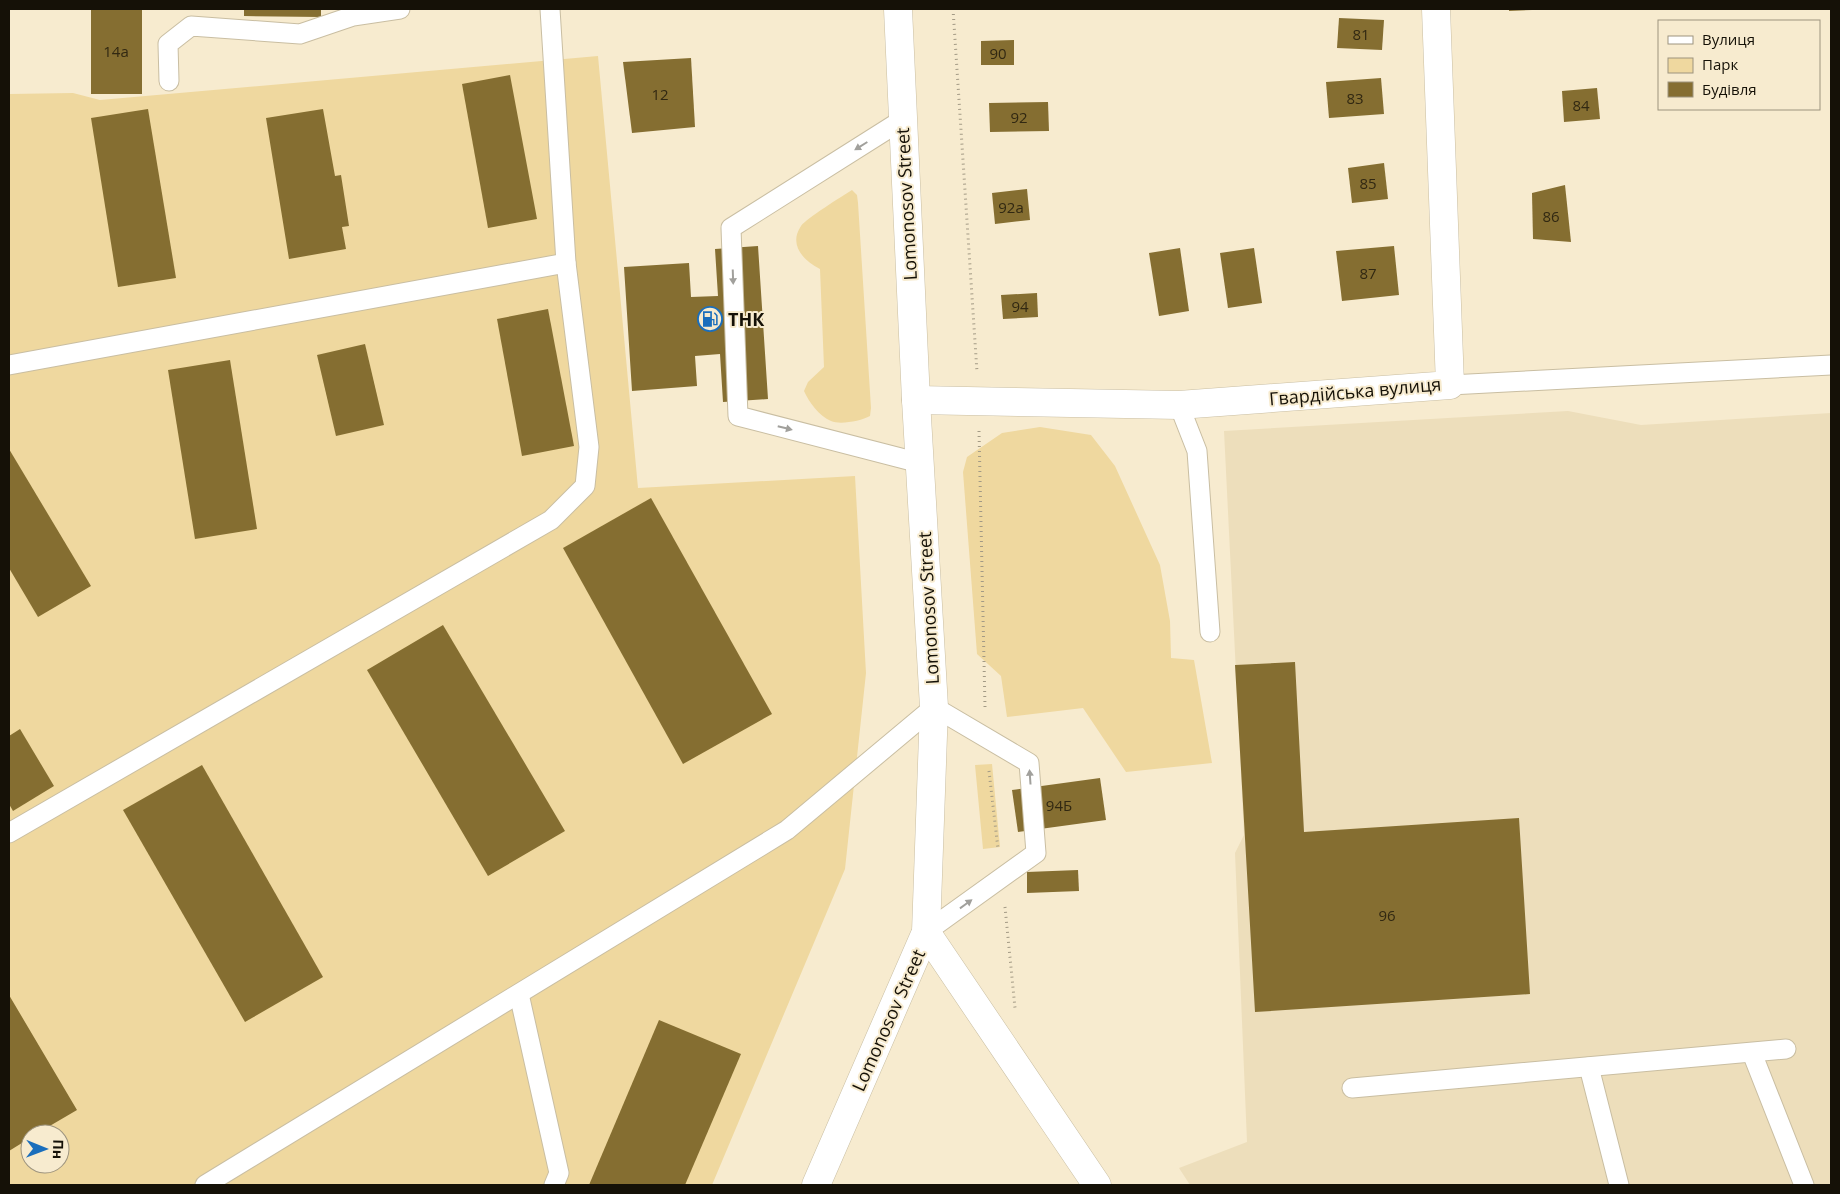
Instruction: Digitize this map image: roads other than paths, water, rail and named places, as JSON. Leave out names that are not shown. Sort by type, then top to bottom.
[{"type":"street","name":"Lomonosov Street","points":[[816,1185],[926,932],[934,707],[916,400],[898,9]]},
{"type":"street","name":"Гвардійська вулиця","points":[[916,400],[1179,404],[1450,385],[1436,9]]},
{"type":"street","points":[[926,932],[1097,1185]]},
{"type":"lane","points":[[169,81],[168,44],[191,26],[300,34],[353,16],[400,9]]},
{"type":"lane","points":[[9,833],[551,520],[585,486],[589,447],[566,263],[550,9]]},
{"type":"lane","points":[[902,120],[731,228],[738,416],[920,462]]},
{"type":"lane","points":[[9,365],[566,263]]},
{"type":"lane","points":[[1450,385],[1831,365]]},
{"type":"lane","points":[[1179,404],[1197,451],[1210,632]]},
{"type":"lane","points":[[205,1185],[787,830],[934,707],[1028,763],[1036,854],[926,932]]},
{"type":"lane","points":[[519,994],[559,1173],[554,1185]]},
{"type":"lane","points":[[1352,1088],[1786,1049]]},
{"type":"lane","points":[[1752,1053],[1804,1185]]},
{"type":"lane","points":[[1589,1067],[1619,1185]]},
{"type":"place","name":"ТНК","points":[[710,319]]}]
